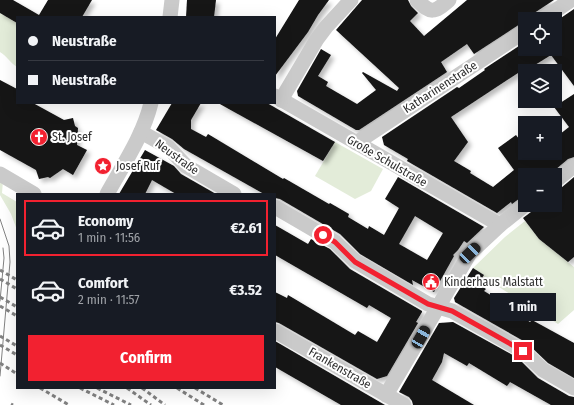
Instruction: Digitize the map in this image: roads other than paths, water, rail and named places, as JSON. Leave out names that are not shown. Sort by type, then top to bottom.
[{"type":"street","points":[[170,16],[172,0]]},
{"type":"street","points":[[278,98],[317,38],[351,0]]},
{"type":"street","points":[[417,0],[424,8],[430,11],[435,11],[449,0]]},
{"type":"street","points":[[553,12],[571,0]]},
{"type":"street","name":"Katharinenstraße","points":[[356,143],[518,36]]},
{"type":"street","name":"Große Schulstraße","points":[[278,98],[500,225]]},
{"type":"street","points":[[108,193],[141,132],[152,104]]},
{"type":"street","name":"Neustraße","points":[[141,132],[168,147],[186,166],[232,193]]},
{"type":"street","points":[[562,175],[574,166]]},
{"type":"street","points":[[0,174],[32,193]]},
{"type":"street","points":[[276,208],[335,242],[355,262],[428,304],[452,311],[523,351],[543,370],[574,388]]},
{"type":"street","points":[[386,395],[470,253],[518,211]]},
{"type":"street","name":"Frankenstraße","points":[[276,332],[404,405]]},
{"type":"tram line","points":[[0,219],[9,246],[10,262],[0,376]]},
{"type":"tram line","points":[[0,301],[4,258],[3,248]]},
{"type":"railway","points":[[0,270],[16,279]]},
{"type":"railway","points":[[0,279],[16,288]]},
{"type":"railway","points":[[0,297],[16,306]]},
{"type":"railway","points":[[0,306],[16,315]]},
{"type":"railway","points":[[0,336],[16,345]]},
{"type":"railway","points":[[0,345],[16,354]]},
{"type":"railway","points":[[0,363],[16,373]]},
{"type":"railway","points":[[42,389],[69,405]]},
{"type":"railway","points":[[82,389],[114,405]]},
{"type":"railway","points":[[99,389],[131,405]]},
{"type":"railway","points":[[128,389],[151,405]]},
{"type":"railway","points":[[143,389],[165,405]]},
{"type":"railway","points":[[179,389],[204,405]]},
{"type":"railway","points":[[197,389],[223,405]]},
{"type":"place","name":"St. Josef","points":[[39,137]]},
{"type":"place","name":"Josef Ruf","points":[[103,166]]},
{"type":"place","name":"Kinderhaus Malstatt","points":[[431,282]]}]
